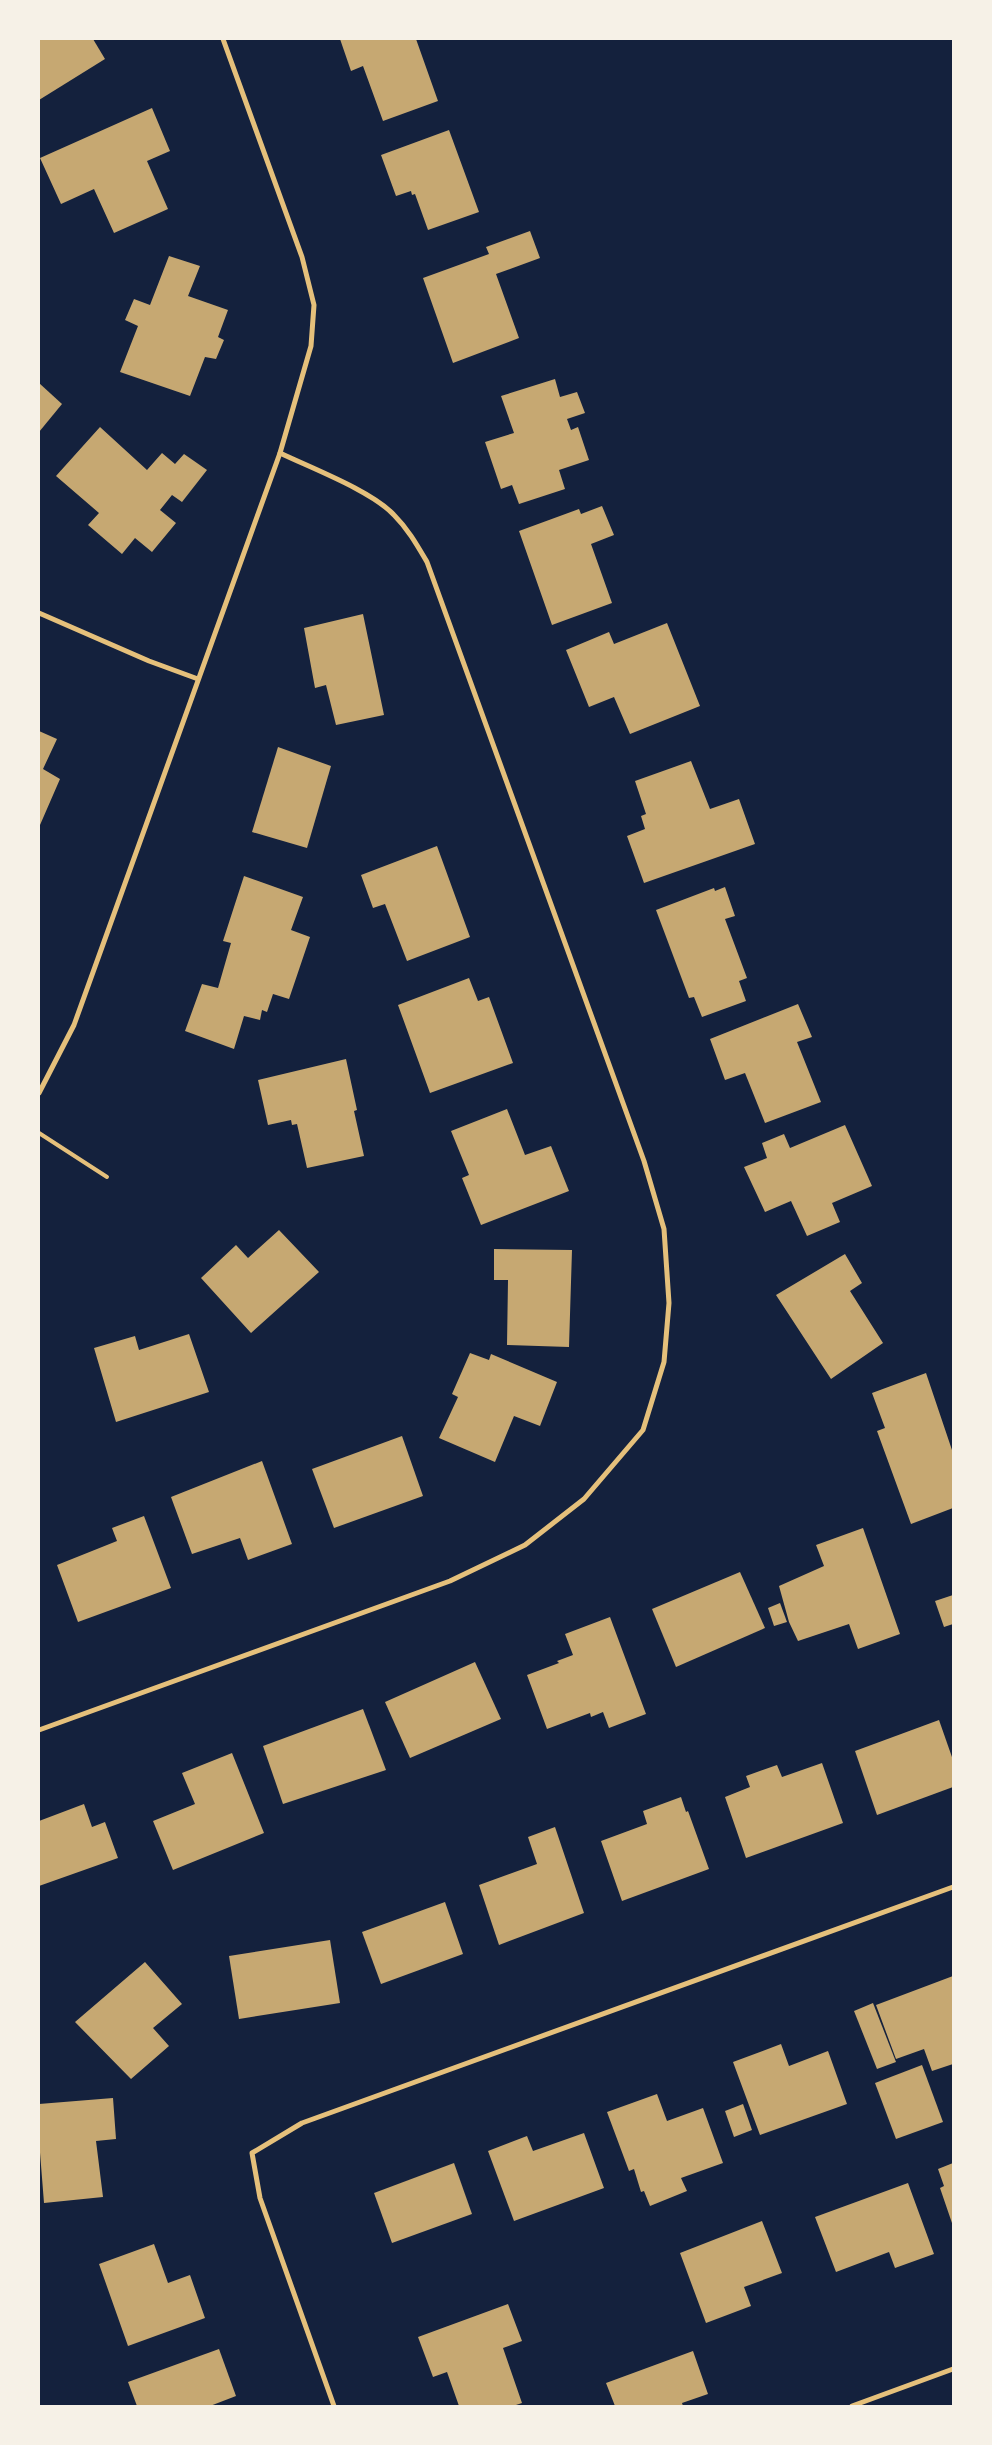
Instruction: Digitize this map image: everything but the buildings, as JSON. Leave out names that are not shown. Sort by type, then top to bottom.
[{"type":"street","points":[[39,1093],[74,1025],[280,453],[312,346],[314,306],[302,257],[223,39]]},
{"type":"street","points":[[39,1730],[450,1581],[525,1545],[584,1500],[643,1430],[664,1362],[669,1303],[664,1229],[644,1161],[427,562],[413,537],[393,513],[359,490],[280,453]]},
{"type":"street","points":[[39,613],[140,657],[198,679]]},
{"type":"street","points":[[334,2406],[260,2198],[252,2153],[302,2123],[953,1887]]},
{"type":"street","points":[[852,2406],[953,2369]]},
{"type":"lane","points":[[39,1133],[108,1177]]}]
